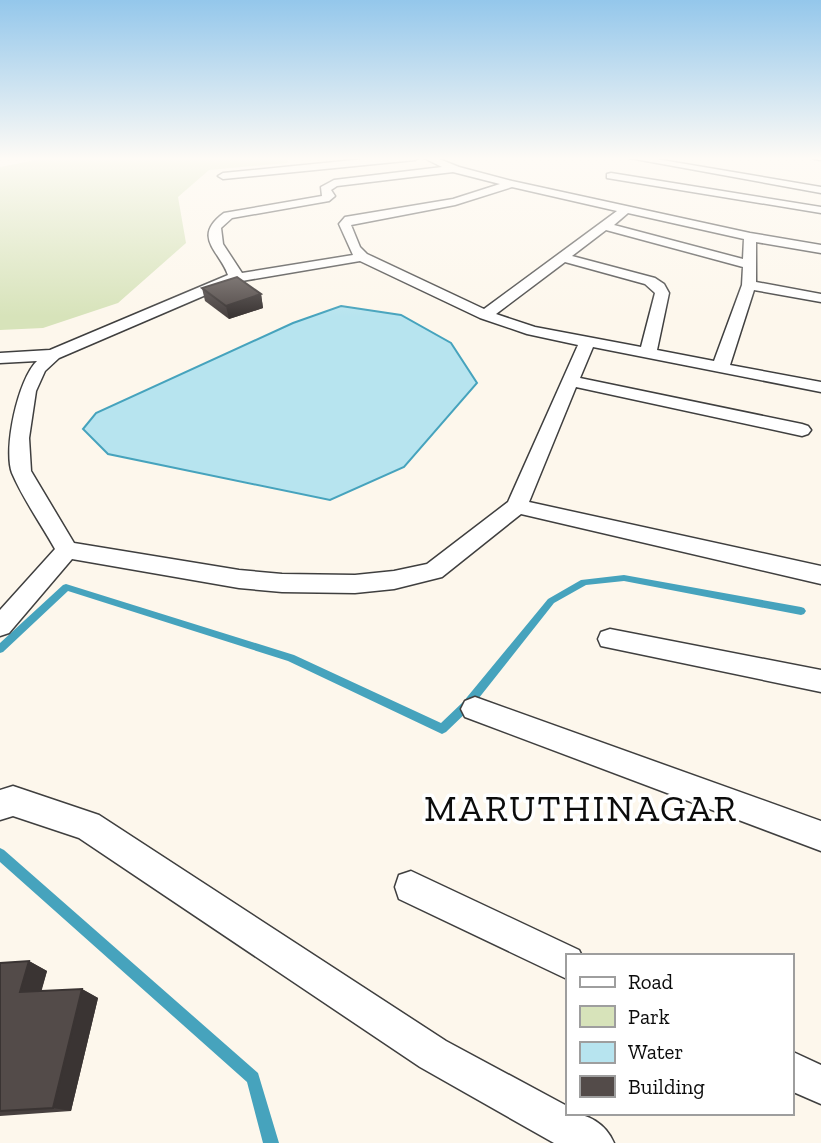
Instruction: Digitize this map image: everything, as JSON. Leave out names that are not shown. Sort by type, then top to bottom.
[{"type":"street","points":[[233,278],[236,274],[214,244],[213,235],[220,219],[228,215],[258,210]]},
{"type":"street","points":[[406,210],[349,220],[345,224],[355,248],[362,257],[485,315],[555,338],[821,387]]},
{"type":"street","points":[[485,315],[625,210]]},
{"type":"street","points":[[633,210],[750,237],[821,249]]},
{"type":"street","points":[[605,226],[749,265]]},
{"type":"street","points":[[722,367],[723,356],[749,285],[750,237]]},
{"type":"street","points":[[67,550],[21,471],[20,438],[27,391],[38,369],[53,355],[233,278],[362,257]]},
{"type":"street","points":[[562,257],[650,281],[659,287],[662,293],[648,353]]},
{"type":"street","points":[[749,285],[821,298]]},
{"type":"street","points":[[67,550],[239,579],[307,584],[355,584],[394,580],[434,571],[517,506],[587,342]]},
{"type":"street","points":[[0,358],[53,355]]},
{"type":"street","points":[[571,381],[802,430]]},
{"type":"street","points":[[517,506],[821,575]]},
{"type":"street","points":[[0,625],[67,550]]},
{"type":"street","points":[[610,639],[821,681]]},
{"type":"street","points":[[475,709],[821,835]]},
{"type":"street","points":[[6,803],[88,826],[433,1054],[594,1143]]},
{"type":"street","points":[[411,887],[566,962]]},
{"type":"street","points":[[793,1071],[821,1085]]},
{"type":"green space","points":[[0,210],[180,210],[186,243],[118,303],[43,328],[0,330]]},
{"type":"water","points":[[341,306],[401,315],[451,343],[477,383],[404,467],[330,500],[108,454],[83,429],[96,413],[293,323]]},
{"type":"building","points":[[237,277],[261,294],[226,306],[202,288]]},
{"type":"building","points":[[29,961],[20,992],[82,989],[53,1108],[0,1111],[0,963]]},
{"type":"waterway","points":[[0,649],[66,587],[291,658],[442,729],[467,705],[551,601],[584,582],[624,578],[801,611]]},
{"type":"waterway","points":[[0,854],[253,1078],[271,1143]]},
{"type":"district","name":"MARUTHINAGAR","points":[[581,808]]}]
